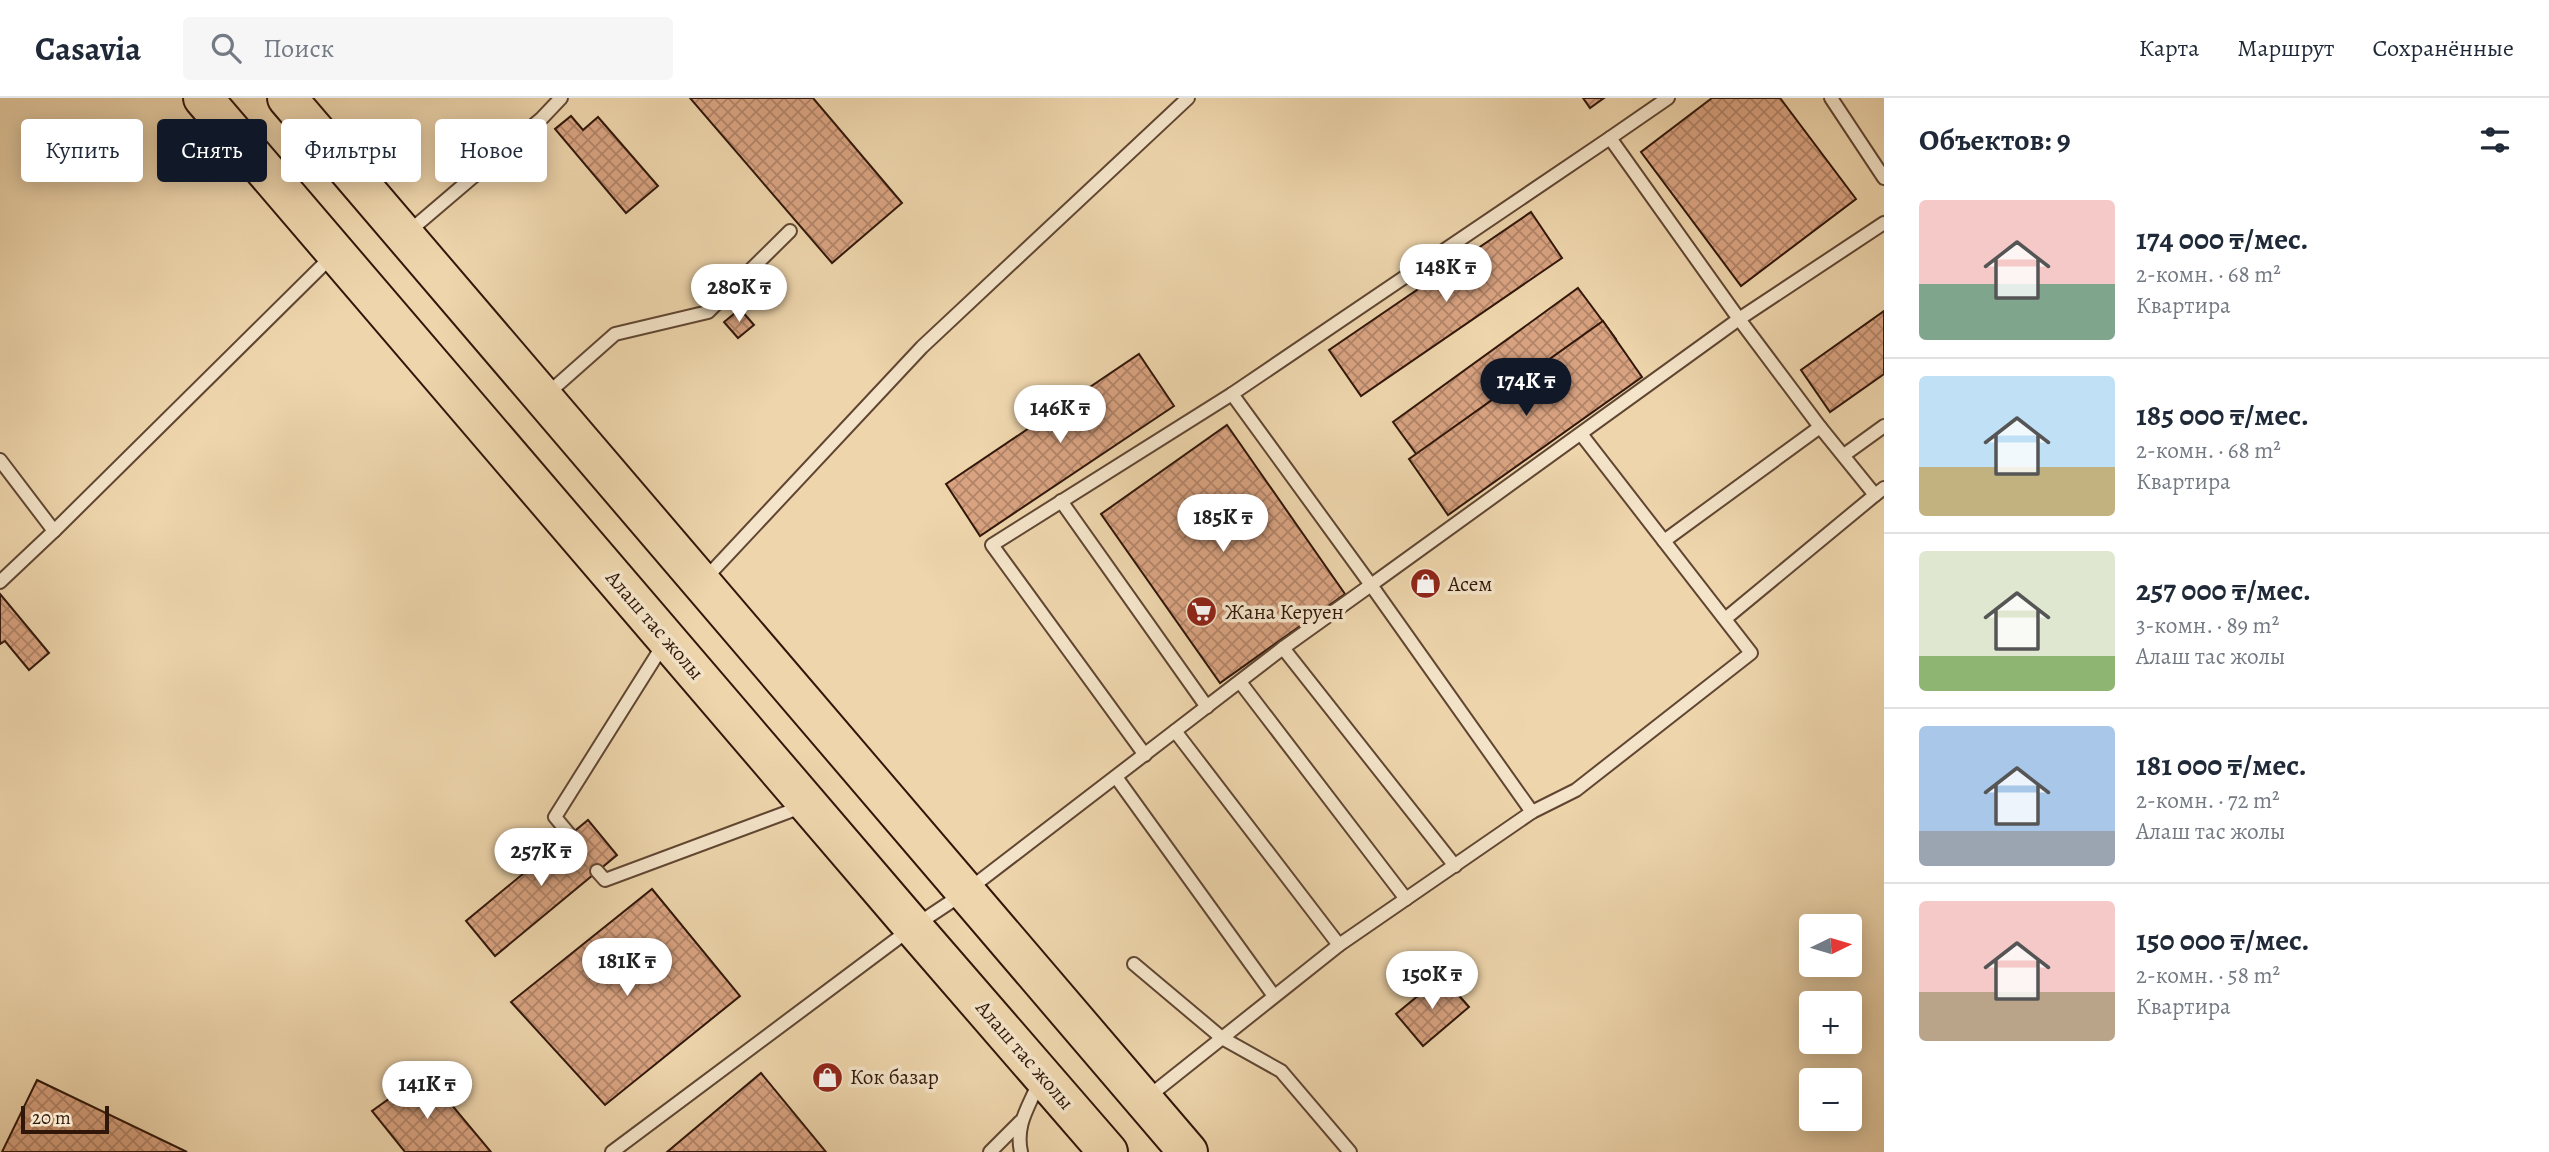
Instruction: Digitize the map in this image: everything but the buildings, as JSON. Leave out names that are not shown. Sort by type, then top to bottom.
[{"type":"main road","name":"Алаш тас жолы","points":[[203,98],[1108,1152]]},
{"type":"main road","points":[[287,98],[1188,1152]]},
{"type":"lane","points":[[404,236],[542,118],[561,98]]},
{"type":"lane","points":[[701,583],[922,347],[1188,98]]},
{"type":"lane","points":[[1145,755],[992,545],[1232,394],[1668,98]]},
{"type":"lane","points":[[1831,98],[1884,178]]},
{"type":"lane","points":[[1610,138],[1820,427],[1879,492],[1725,619]]},
{"type":"lane","points":[[612,1152],[964,893],[1283,648],[1739,319],[1884,223]]},
{"type":"lane","points":[[543,397],[615,334],[708,312],[790,231]]},
{"type":"lane","points":[[0,582],[335,253]]},
{"type":"lane","points":[[1232,394],[1532,812]]},
{"type":"lane","points":[[1844,455],[1884,426]]},
{"type":"lane","points":[[1664,541],[1820,427]]},
{"type":"lane","points":[[1144,1100],[1339,944],[1532,812],[1576,790],[1606,769],[1751,653],[1581,433]]},
{"type":"lane","points":[[0,460],[54,531]]},
{"type":"lane","points":[[1061,500],[1207,707]]},
{"type":"lane","points":[[570,835],[555,817],[667,639]]},
{"type":"lane","points":[[1283,648],[1455,866]]},
{"type":"lane","points":[[1240,681],[1406,899]]},
{"type":"lane","points":[[1175,732],[1339,944]]},
{"type":"lane","points":[[1116,777],[1274,996]]},
{"type":"lane","points":[[597,871],[605,880],[810,804]]},
{"type":"lane","points":[[1134,964],[1222,1038],[1280,1070],[1350,1152]]},
{"type":"lane","points":[[990,1152],[1020,1122],[1042,1075]]},
{"type":"lane","points":[[1020,1122],[1021,1152]]},
{"type":"place","name":"Асем","points":[[1425,584]]},
{"type":"place","name":"Жана Керуен","points":[[1202,612]]},
{"type":"place","name":"Кок базар","points":[[827,1077]]}]
